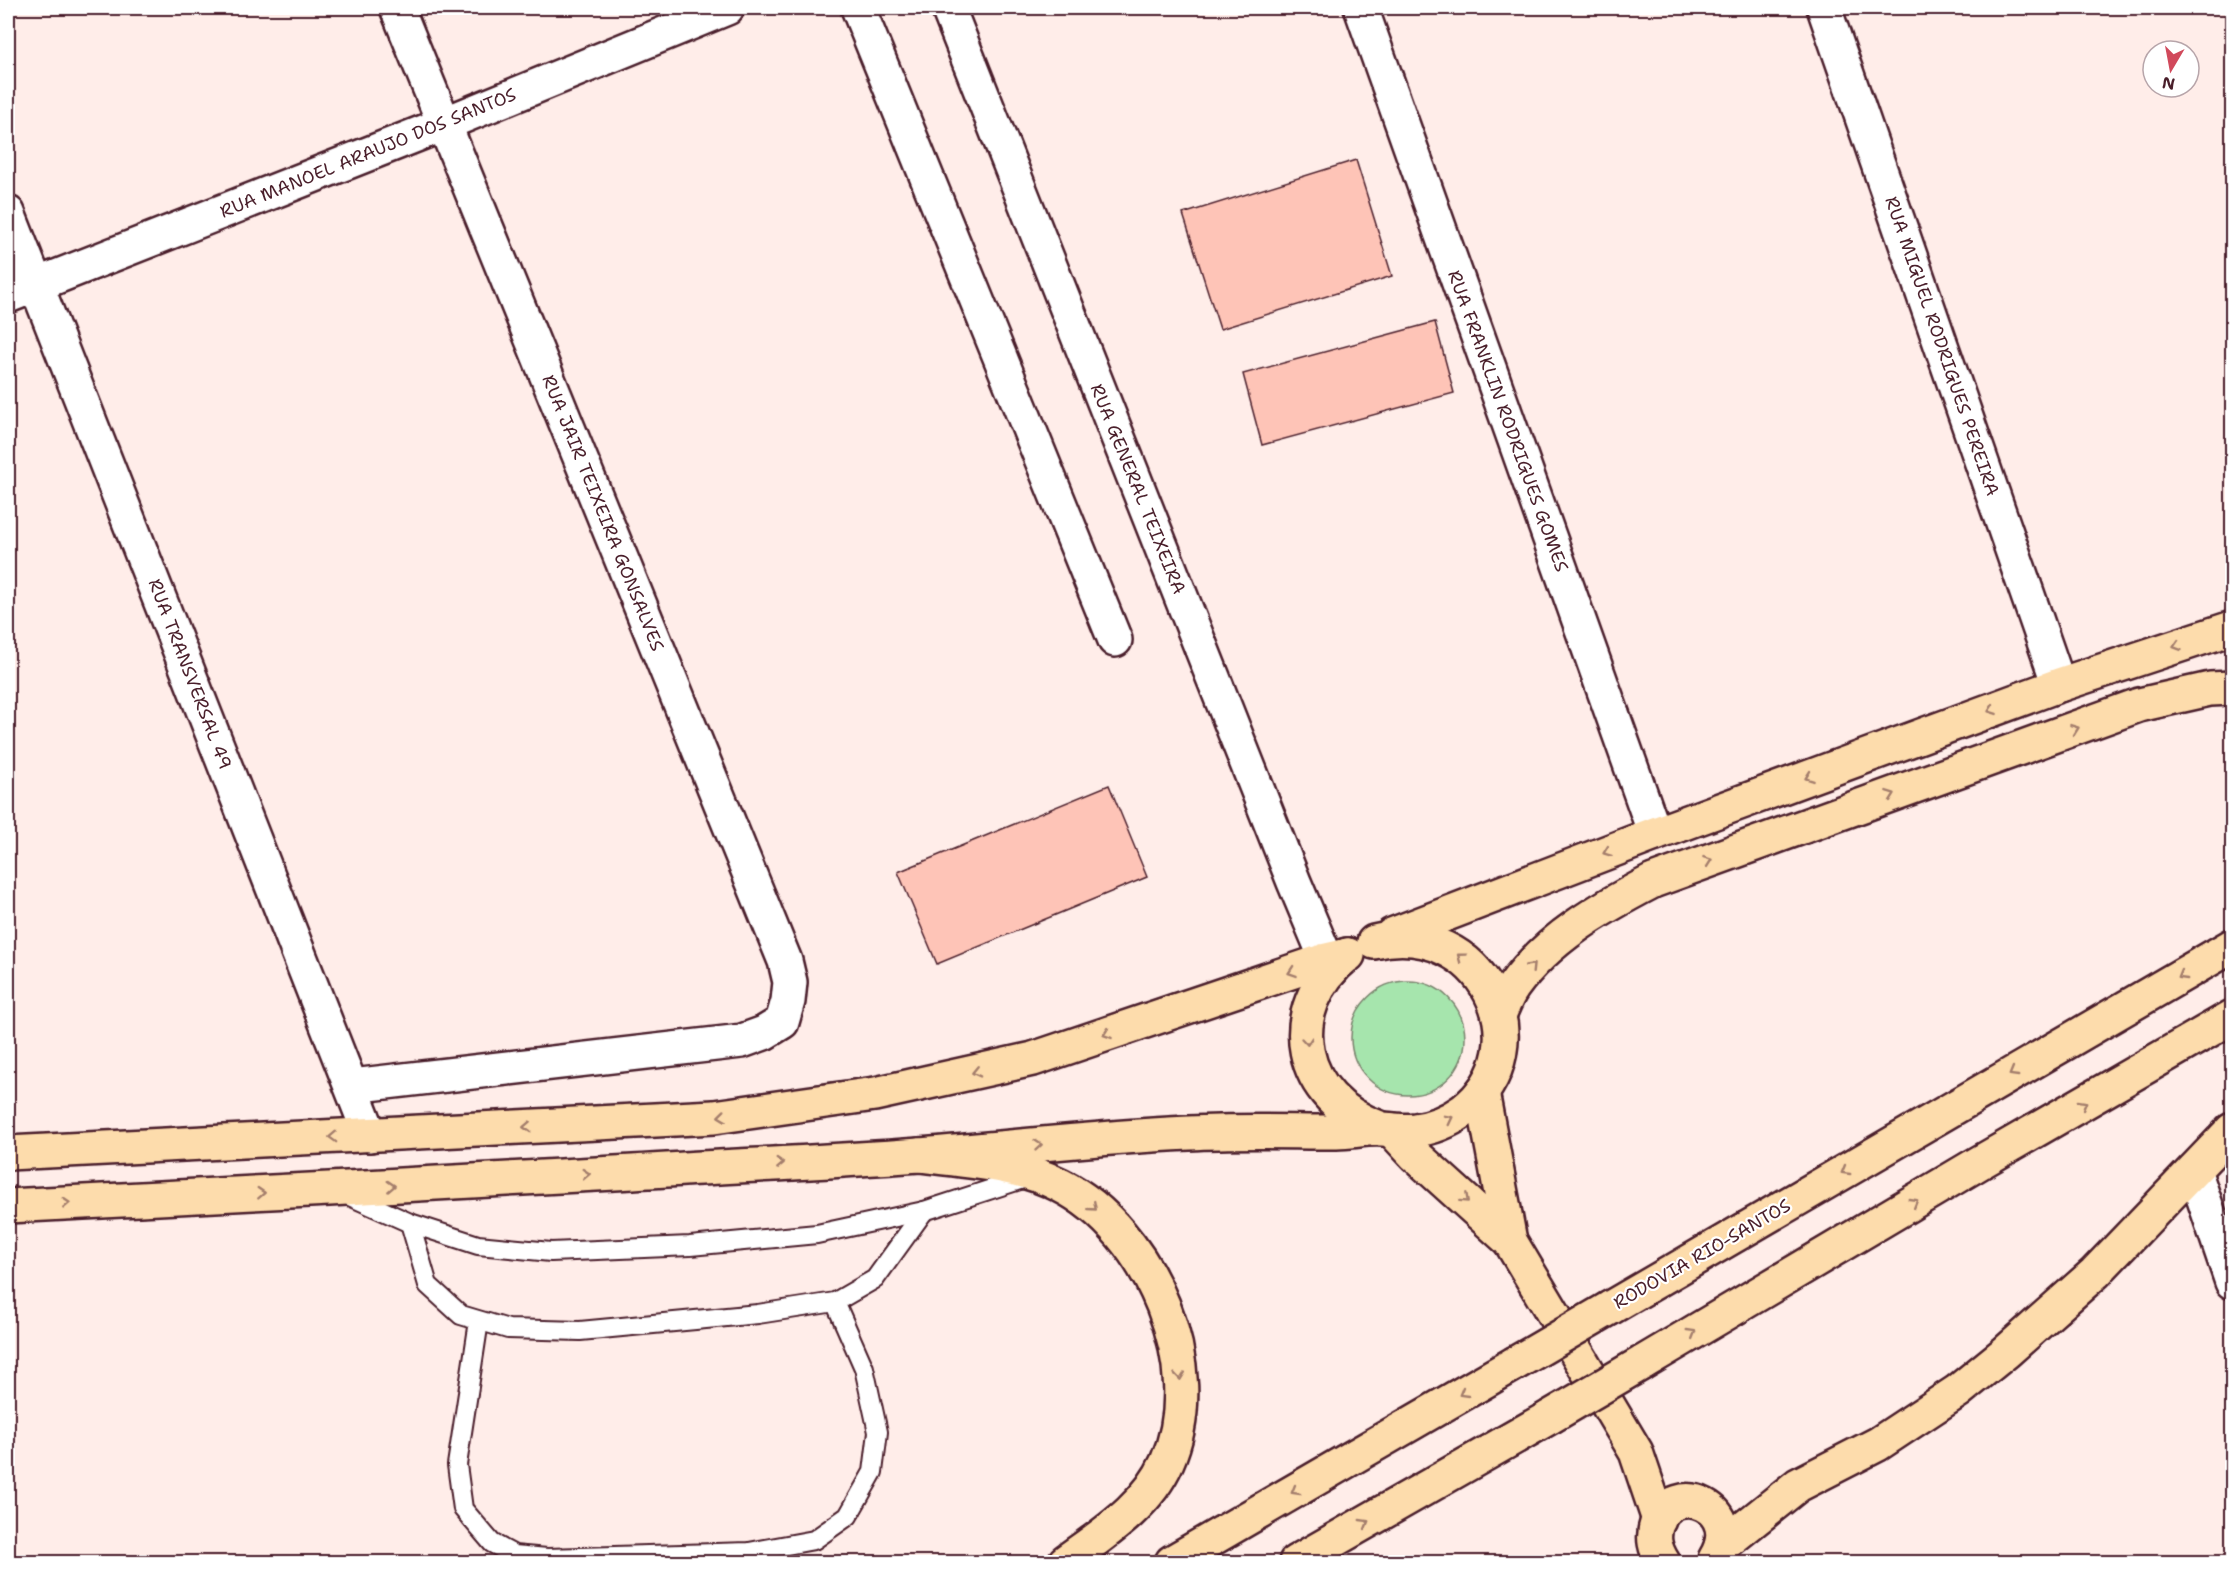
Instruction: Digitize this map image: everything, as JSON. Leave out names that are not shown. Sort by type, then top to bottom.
[{"type":"main road","points":[[1671,1534],[1636,1452],[1510,1241],[1386,1129],[1364,1123],[1337,1106],[1317,1080],[1311,1065],[1306,1033],[1307,1017],[1318,988],[1345,956],[1655,834],[2059,685],[2232,628]]},
{"type":"main road","points":[[1499,1016],[1512,988],[1561,937],[1597,910],[1653,881],[2139,705],[2210,689],[2232,688]]},
{"type":"main road","points":[[8,1153],[714,1117],[875,1094],[1033,1059],[1406,938],[1438,944],[1453,951],[1478,972],[1494,1000],[1499,1016],[1500,1040],[1496,1063],[1482,1092],[1471,1104],[1444,1122],[1413,1131],[1386,1129],[1345,1132],[1182,1133],[919,1155],[8,1206]]},
{"type":"main road","name":"RODOVIA RIO-SANTOS","points":[[1172,1563],[2232,946]]},
{"type":"main road","points":[[1296,1563],[1550,1417],[1979,1163],[2232,1017]]},
{"type":"main road","points":[[1482,1092],[1510,1241]]},
{"type":"main road","points":[[1671,1534],[1798,1485],[1878,1444],[1958,1391],[2095,1273],[2232,1130]]},
{"type":"main road","points":[[919,1155],[987,1163],[1036,1174],[1082,1198],[1122,1235],[1144,1266],[1161,1299],[1174,1341],[1181,1392],[1177,1429],[1167,1462],[1151,1488],[1131,1512],[1065,1563]]},
{"type":"main road","points":[[1718,1554],[1798,1485]]},
{"type":"main road","points":[[1671,1534],[1720,1519],[1724,1531],[1718,1554]]},
{"type":"street","name":"RUA JAIR TEIXEIRA GONSALVES","points":[[352,1086],[742,1041],[764,1033],[782,1022],[790,982],[785,961],[397,8]]},
{"type":"street","name":"RUA MANOEL ARAUJO DOS SANTOS","points":[[22,290],[444,124],[727,8]]},
{"type":"street","points":[[858,8],[1115,640]]},
{"type":"street","name":"RUA GENERAL TEIXEIRA","points":[[948,8],[1345,956]]},
{"type":"street","name":"RUA FRANKLIN RODRIGUES GOMES","points":[[1361,8],[1655,834]]},
{"type":"street","name":"RUA MIGUEL RODRIGUES PEREIRA","points":[[1824,8],[2059,685]]},
{"type":"street","name":"RUA TRANSVERSAL 49","points":[[8,213],[22,290],[352,1086],[370,1135]]},
{"type":"street","points":[[2194,1170],[2232,1282]]},
{"type":"lane","points":[[333,1189],[410,1223],[478,1245],[551,1252],[690,1246],[817,1234],[924,1211],[1036,1174]]},
{"type":"lane","points":[[410,1223],[428,1285],[461,1315],[508,1329],[580,1331],[758,1314],[835,1302],[875,1279],[924,1211]]},
{"type":"lane","points":[[479,1320],[457,1465],[463,1509],[492,1543],[514,1554],[577,1560],[750,1552],[814,1540],[848,1516],[873,1472],[878,1432],[864,1368],[835,1302]]},
{"type":"green space","points":[[1408,981],[1430,985],[1448,998],[1461,1016],[1465,1038],[1461,1060],[1448,1078],[1430,1091],[1408,1095],[1386,1091],[1368,1078],[1355,1060],[1351,1038],[1355,1016],[1368,998],[1386,985]]},
{"type":"building","points":[[1356,160],[1392,276],[1220,329],[1183,214]]},
{"type":"building","points":[[1435,322],[1454,393],[1262,445],[1243,374]]},
{"type":"building","points":[[1109,785],[1147,877],[937,964],[898,872]]}]
